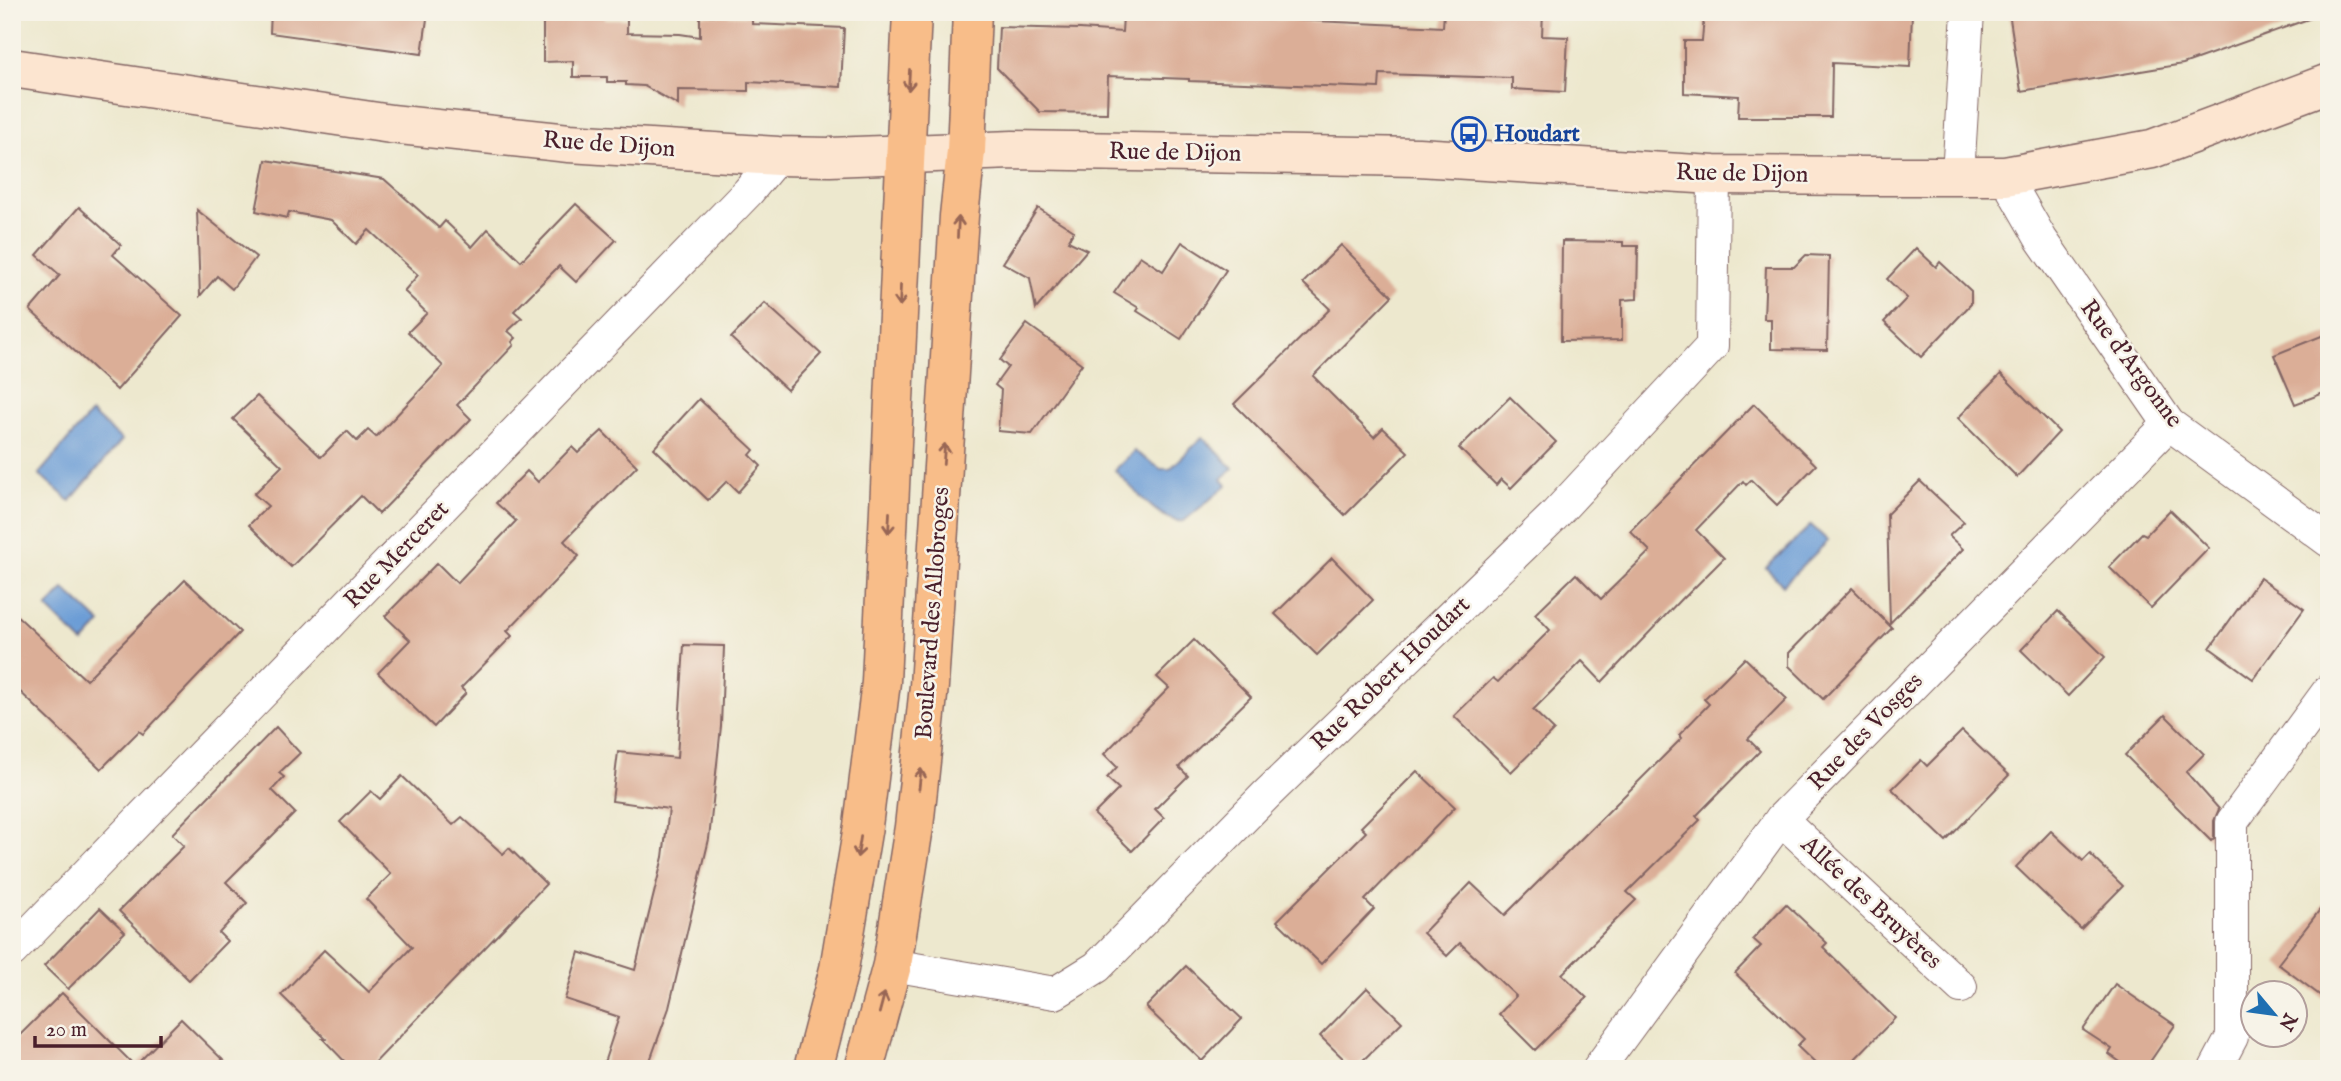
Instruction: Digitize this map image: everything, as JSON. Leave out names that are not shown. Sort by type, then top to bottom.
[{"type":"main road","name":"Boulevard des Allobroges","points":[[813,1069],[839,969],[863,826],[881,682],[912,12]]},
{"type":"main road","name":"Boulevard des Allobroges","points":[[864,1069],[892,965],[914,827],[929,686],[959,216],[966,151],[972,12]]},
{"type":"street","points":[[1958,175],[1968,12]]},
{"type":"street","name":"Rue de Dijon","points":[[12,68],[405,126],[569,143],[778,156],[1038,150],[1418,157],[1714,175],[2005,176],[2151,149],[2329,83]]},
{"type":"street","name":"Rue Merceret","points":[[12,951],[748,192],[778,156]]},
{"type":"street","name":"Rue Robert Houdart","points":[[892,965],[1055,993],[1097,967],[1267,794],[1553,517],[1712,346],[1714,175]]},
{"type":"street","name":"Rue d'Argonne","points":[[2005,176],[2041,239],[2169,424],[2329,541]]},
{"type":"street","name":"Rue des Vosges","points":[[1598,1069],[1781,819],[2169,424]]},
{"type":"street","points":[[2228,1064],[2232,1037],[2232,822],[2329,690]]},
{"type":"street","name":"Allée des Bruyères","points":[[1781,819],[1961,987]]},
{"type":"water","points":[[91,413],[122,440],[70,501],[39,474]]},
{"type":"water","points":[[1203,437],[1233,468],[1222,479],[1227,485],[1184,521],[1175,521],[1156,511],[1115,470],[1134,451],[1161,469],[1170,469]]},
{"type":"water","points":[[1811,525],[1828,541],[1783,585],[1766,568]]},
{"type":"water","points":[[64,589],[101,623],[83,643],[47,608]]},
{"type":"building","points":[[271,12],[428,12],[422,54],[270,33]]},
{"type":"building","points":[[543,12],[577,12],[605,15],[605,19],[627,19],[627,33],[700,37],[700,15],[752,16],[752,24],[844,28],[841,87],[748,82],[748,91],[678,90],[678,105],[644,86],[607,82],[607,77],[573,77],[573,61],[543,62]]},
{"type":"building","points":[[1154,12],[1227,12],[1227,17],[1443,27],[1444,12],[1543,12],[1542,36],[1568,37],[1565,92],[1512,89],[1512,78],[1380,74],[1379,88],[1108,76],[1107,113],[1040,112],[997,68],[999,27],[1122,32],[1123,16],[1154,18]]},
{"type":"building","points":[[1740,12],[1912,12],[1910,67],[1832,63],[1831,117],[1738,117],[1739,96],[1684,93],[1684,41],[1702,41],[1704,16],[1739,16]]},
{"type":"building","points":[[2009,12],[2314,12],[2314,17],[2183,64],[2021,91]]},
{"type":"building","points":[[266,160],[384,179],[439,228],[445,221],[472,247],[488,229],[521,261],[576,204],[616,240],[576,282],[559,266],[514,311],[522,318],[508,331],[516,338],[512,342],[514,345],[457,405],[471,419],[379,514],[361,496],[291,567],[249,525],[268,506],[254,494],[282,466],[233,419],[257,396],[321,457],[347,431],[357,441],[368,430],[376,437],[443,366],[408,332],[427,313],[404,291],[418,275],[369,230],[356,244],[331,220],[289,212],[287,218],[256,211]]},
{"type":"building","points":[[79,207],[121,245],[113,255],[182,316],[117,390],[30,310],[60,275],[37,255]]},
{"type":"building","points":[[1038,208],[1074,231],[1068,241],[1087,250],[1036,309],[1030,278],[1003,263]]},
{"type":"building","points":[[197,210],[256,257],[232,289],[217,276],[200,296]]},
{"type":"building","points":[[1562,241],[1623,242],[1623,246],[1638,246],[1637,299],[1622,300],[1622,340],[1561,341]]},
{"type":"building","points":[[1182,242],[1226,270],[1181,339],[1114,293],[1140,256],[1163,271]]},
{"type":"building","points":[[1341,245],[1392,296],[1313,376],[1374,437],[1383,428],[1408,452],[1345,515],[1234,404],[1330,309],[1303,283]]},
{"type":"building","points":[[1916,248],[1936,267],[1940,262],[1971,291],[1971,304],[1921,357],[1884,322],[1907,298],[1887,279]]},
{"type":"building","points":[[1806,255],[1829,256],[1827,350],[1771,349],[1771,319],[1764,319],[1766,267],[1794,267]]},
{"type":"building","points":[[765,303],[821,354],[787,390],[731,338]]},
{"type":"building","points":[[1027,324],[1082,364],[1032,434],[998,431],[1001,390],[995,385],[1008,367],[1000,360]]},
{"type":"building","points":[[2329,333],[2329,391],[2295,404],[2274,355]]},
{"type":"building","points":[[2001,374],[2059,432],[2017,477],[1958,418]]},
{"type":"building","points":[[1510,397],[1556,442],[1511,488],[1501,479],[1496,485],[1459,448]]},
{"type":"building","points":[[699,399],[754,450],[750,455],[761,466],[738,492],[727,481],[708,500],[654,448]]},
{"type":"building","points":[[1754,404],[1816,465],[1777,505],[1751,480],[1746,485],[1743,481],[1696,530],[1724,558],[1602,682],[1582,661],[1533,710],[1554,730],[1511,772],[1454,716],[1493,678],[1498,682],[1550,630],[1535,614],[1576,574],[1601,599],[1650,551],[1630,531]]},
{"type":"building","points":[[602,431],[637,466],[564,541],[579,556],[507,631],[512,636],[461,688],[466,693],[434,727],[378,673],[410,640],[385,616],[437,563],[457,583],[516,521],[496,503],[527,471],[538,482],[572,447],[578,453]]},
{"type":"building","points":[[1920,481],[1964,522],[1949,536],[1963,549],[1890,623],[1887,514]]},
{"type":"building","points":[[2170,510],[2209,548],[2151,608],[2109,567],[2142,533],[2146,535]]},
{"type":"building","points":[[1332,558],[1373,600],[1317,655],[1275,614]]},
{"type":"building","points":[[2260,578],[2304,609],[2253,679],[2210,648]]},
{"type":"building","points":[[185,580],[240,632],[143,734],[139,731],[101,769],[12,684],[12,611],[86,680]]},
{"type":"building","points":[[1852,588],[1892,628],[1823,699],[1789,666],[1789,653]]},
{"type":"building","points":[[2058,611],[2105,657],[2068,696],[2021,650]]},
{"type":"building","points":[[1194,640],[1251,697],[1179,767],[1188,776],[1155,809],[1164,818],[1132,851],[1094,814],[1119,789],[1107,778],[1117,767],[1104,754],[1169,688],[1157,677]]},
{"type":"building","points":[[684,645],[724,646],[721,726],[709,839],[669,1008],[647,1069],[602,1069],[619,1017],[565,999],[579,952],[635,970],[663,857],[669,809],[612,801],[618,752],[677,758]]},
{"type":"building","points":[[1745,658],[1787,699],[1748,739],[1760,751],[1696,816],[1700,820],[1627,892],[1636,900],[1562,974],[1587,998],[1535,1050],[1499,1014],[1516,996],[1460,943],[1447,956],[1423,933],[1471,883],[1505,915],[1682,738],[1679,735],[1709,704],[1704,699]]},
{"type":"building","points":[[2165,715],[2204,754],[2186,772],[2219,809],[2214,821],[2214,838],[2211,841],[2125,755]]},
{"type":"building","points":[[276,727],[300,753],[279,773],[284,777],[272,790],[295,813],[226,882],[247,903],[219,933],[227,941],[189,980],[119,911],[184,846],[172,834]]},
{"type":"building","points":[[1962,731],[2009,775],[1946,841],[1892,789],[1921,760],[1927,766]]},
{"type":"building","points":[[1417,771],[1455,807],[1365,900],[1374,909],[1321,964],[1277,921],[1366,832],[1361,827]]},
{"type":"building","points":[[402,776],[453,825],[462,817],[503,854],[509,848],[546,884],[369,1069],[352,1069],[281,995],[324,950],[369,992],[412,947],[366,899],[391,874],[340,822],[371,791],[380,799]]},
{"type":"building","points":[[2051,831],[2083,861],[2090,854],[2123,886],[2081,929],[2016,867]]},
{"type":"building","points":[[2329,898],[2329,1002],[2310,988],[2310,979],[2298,979],[2278,964]]},
{"type":"building","points":[[1786,904],[1827,943],[1823,947],[1895,1018],[1845,1069],[1821,1069],[1797,1046],[1804,1039],[1735,973],[1761,946],[1753,939]]},
{"type":"building","points":[[100,908],[125,932],[68,989],[44,966]]},
{"type":"building","points":[[1186,966],[1242,1019],[1202,1061],[1146,1007]]},
{"type":"building","points":[[2115,984],[2175,1025],[2145,1069],[2130,1069],[2109,1054],[2112,1049],[2083,1030]]},
{"type":"building","points":[[1367,988],[1402,1022],[1354,1069],[1320,1036]]},
{"type":"building","points":[[62,993],[135,1066],[181,1019],[232,1069],[12,1069],[12,1043]]},
{"type":"place","name":"Houdart","points":[[1469,134]]}]
